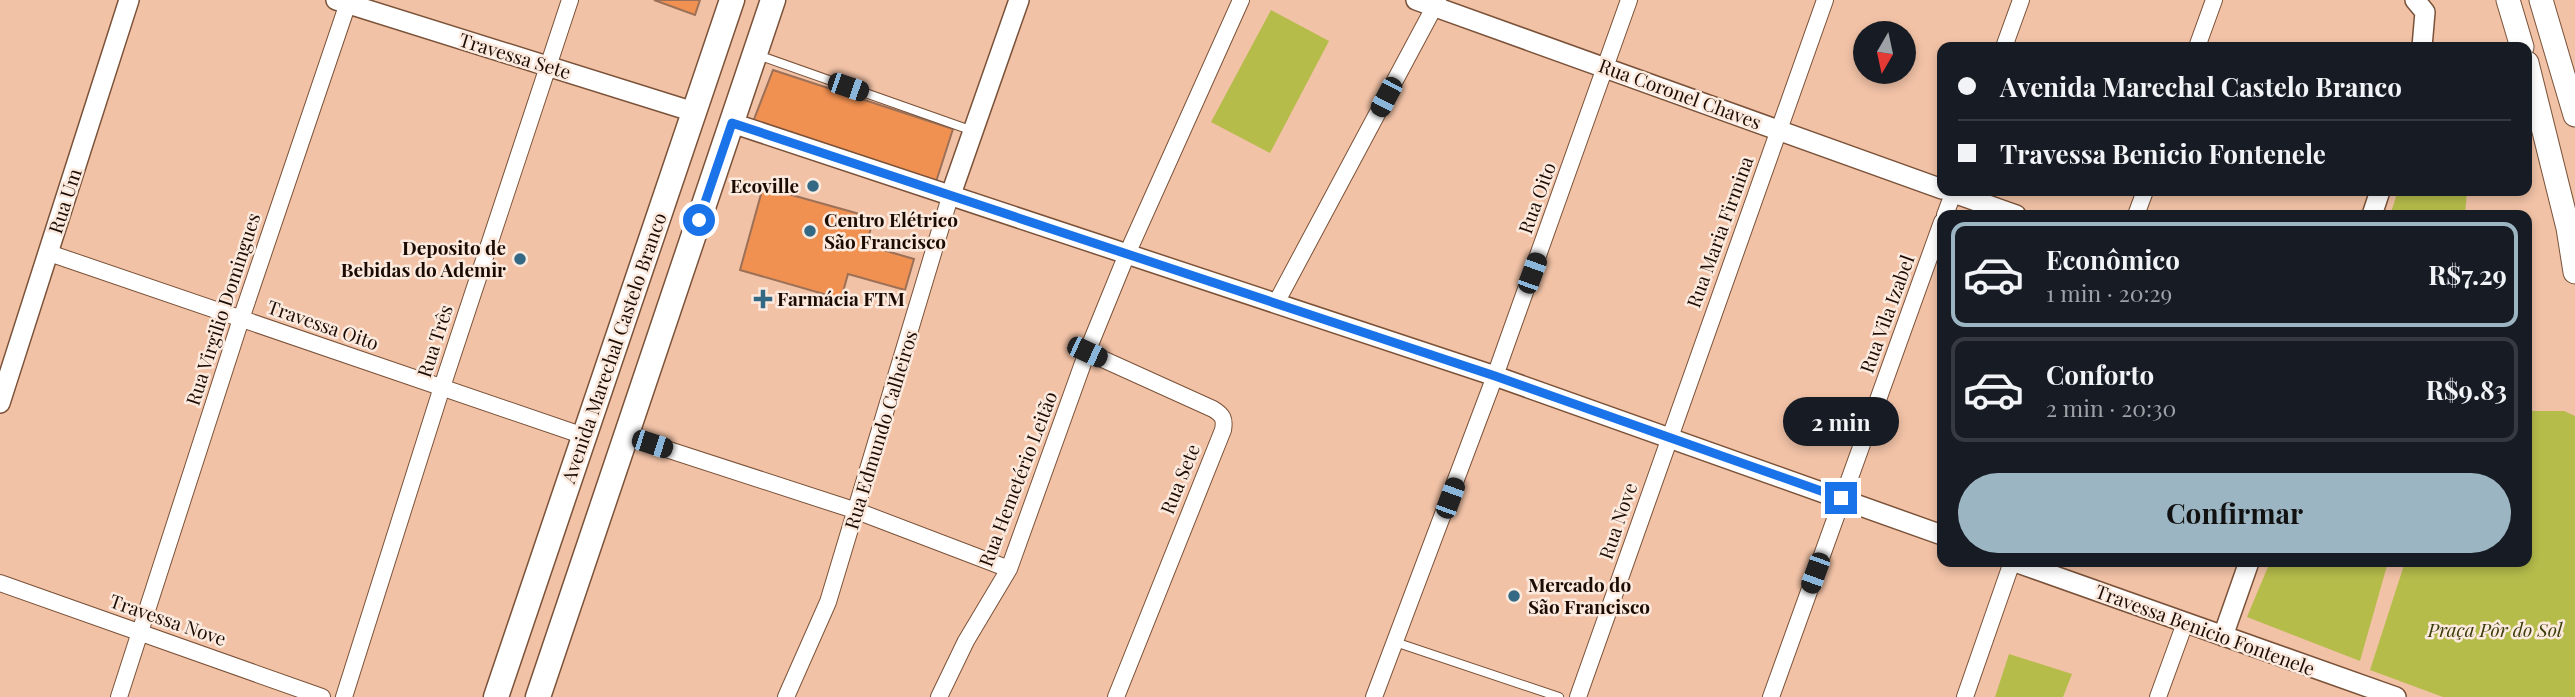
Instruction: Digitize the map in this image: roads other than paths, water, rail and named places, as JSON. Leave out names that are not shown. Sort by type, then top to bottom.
[{"type":"main road","name":"Avenida Marechal Castelo Branco","points":[[496,697],[732,0]]},
{"type":"main road","name":"Avenida Marechal Castelo Branco","points":[[538,697],[773,0]]},
{"type":"main road","points":[[2515,0],[2573,107]]},
{"type":"main road","points":[[2515,0],[2521,42]]},
{"type":"main road","points":[[2541,0],[2573,107]]},
{"type":"main road","points":[[2532,80],[2568,228],[2575,272]]},
{"type":"main road","points":[[2535,90],[2554,124],[2575,210]]},
{"type":"street","name":"Rua Um","points":[[0,402],[129,0]]},
{"type":"street","name":"Rua Três","points":[[344,697],[442,387],[570,0]]},
{"type":"street","name":"Rua Edmundo Calheiros","points":[[786,697],[828,602],[950,197],[1019,0]]},
{"type":"street","name":"Rua Hemetério Leitão","points":[[939,697],[966,641],[1009,569],[1087,352],[1127,254],[1241,0]]},
{"type":"street","name":"Rua Coronel Chaves","points":[[1416,0],[1437,3],[1937,187]]},
{"type":"street","name":"Rua Oito","points":[[1374,697],[1495,376],[1629,0]]},
{"type":"street","name":"Rua Maria Firmina","points":[[1669,439],[1825,0]]},
{"type":"street","points":[[2006,42],[2021,0]]},
{"type":"street","points":[[2199,42],[2214,0]]},
{"type":"street","points":[[2415,0],[2425,12],[2422,42]]},
{"type":"street","name":"Travessa Sete","points":[[344,1],[694,112]]},
{"type":"street","name":"Rua Virgilio Domingues","points":[[119,697],[344,1]]},
{"type":"street","points":[[1276,303],[1437,3]]},
{"type":"street","points":[[732,123],[1495,376],[1937,533]]},
{"type":"street","name":"Rua Coronel Chaves","points":[[1963,196],[2002,210]]},
{"type":"street","name":"Rua Vila Izabel","points":[[1771,697],[1937,236]]},
{"type":"street","name":"Travessa Oito","points":[[49,253],[584,436]]},
{"type":"street","name":"Rua Sete","points":[[1087,352],[1213,409],[1222,414],[1224,420],[1223,430],[1116,697]]},
{"type":"street","points":[[626,436],[857,511],[1009,569]]},
{"type":"street","name":"Rua Nove","points":[[1578,697],[1669,439]]},
{"type":"street","points":[[1965,697],[2012,567]]},
{"type":"street","name":"Travessa Benicio Fontenele","points":[[2028,567],[2396,697]]},
{"type":"street","points":[[2223,636],[2247,567]]},
{"type":"street","name":"Travessa Nove","points":[[0,583],[322,697]]},
{"type":"street","points":[[2158,697],[2185,623]]},
{"type":"lane","points":[[755,54],[974,131]]},
{"type":"lane","points":[[1395,642],[1559,697]]},
{"type":"place","name":"Ecoville","points":[[813,186]]},
{"type":"place","name":"Centro Elétrico São Francisco","points":[[810,231]]},
{"type":"place","name":"Deposito de Bebidas do Ademir","points":[[520,259]]},
{"type":"place","name":"Farmácia FTM","points":[[763,299]]},
{"type":"place","name":"Mercado do São Francisco","points":[[1514,596]]},
{"type":"park label","name":"Praça Pôr do Sol","points":[[2495,630]]}]
